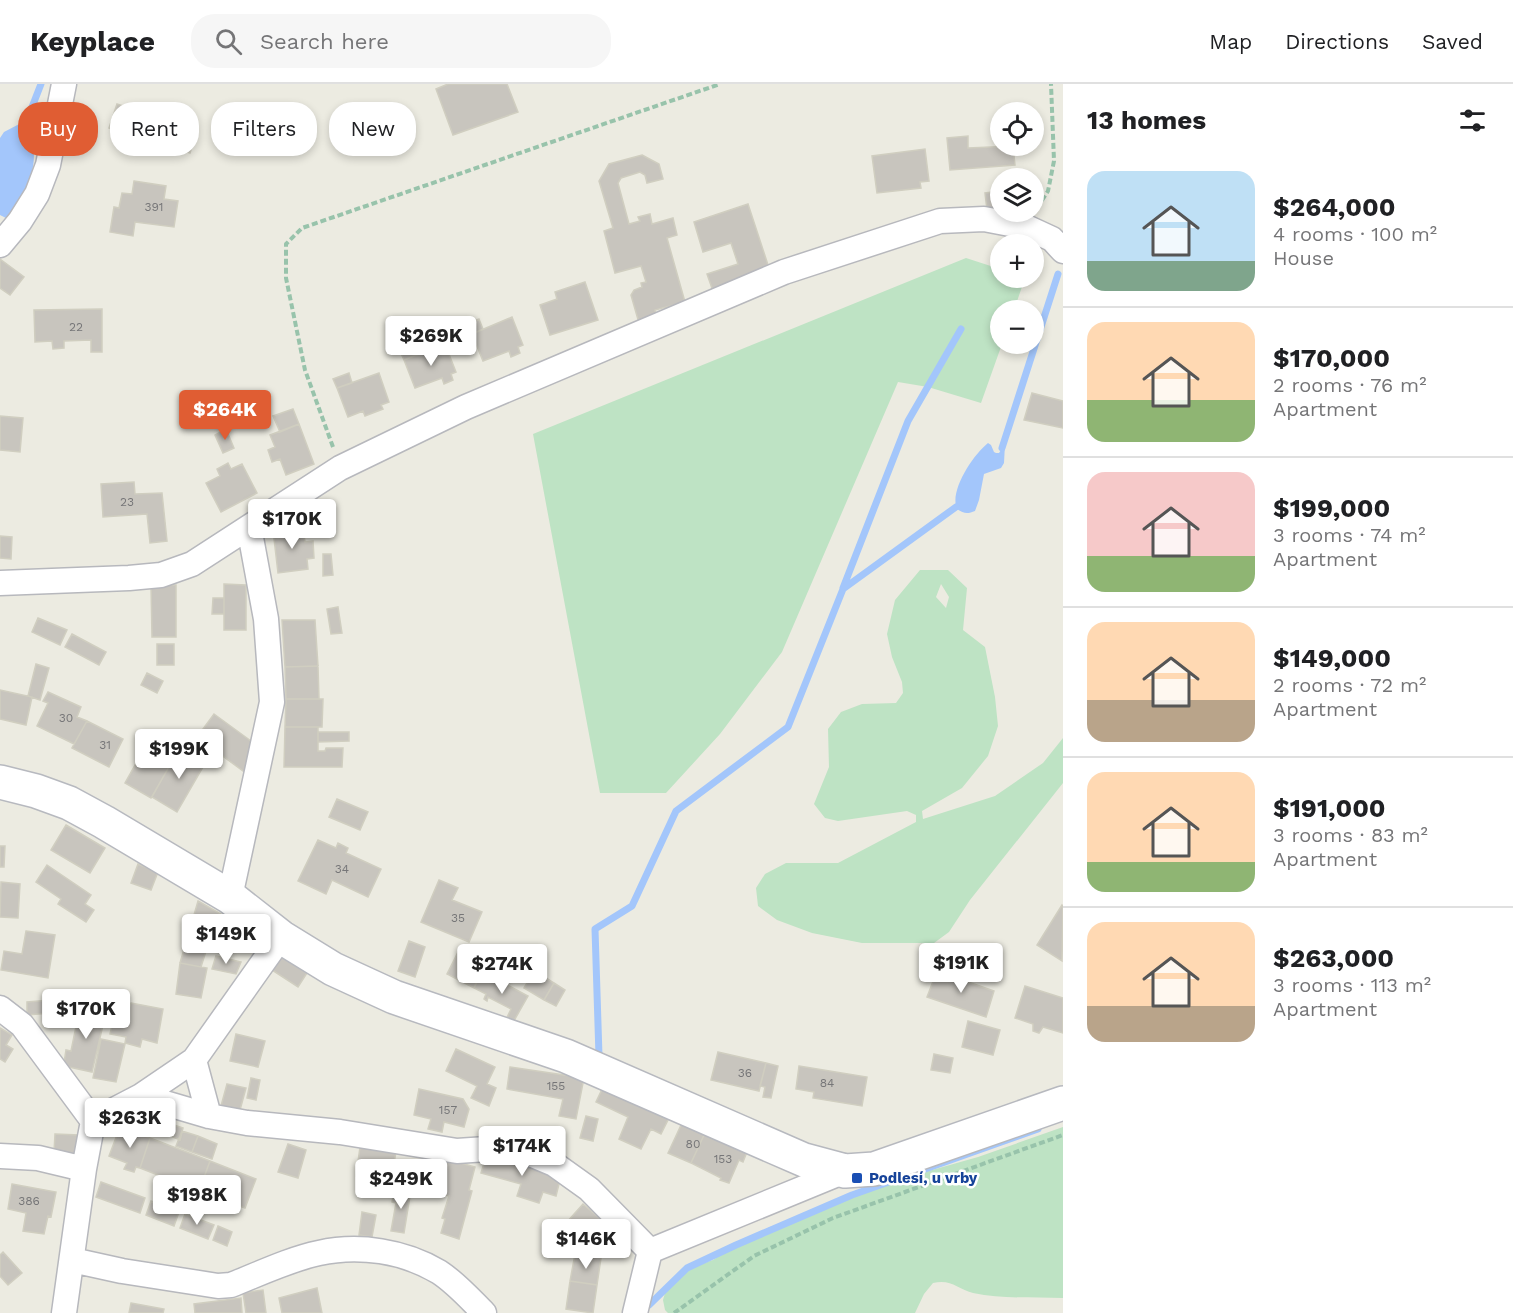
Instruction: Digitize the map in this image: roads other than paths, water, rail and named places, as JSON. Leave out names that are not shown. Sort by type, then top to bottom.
[{"type":"street","points":[[0,245],[37,194],[48,165],[64,84]]},
{"type":"street","points":[[0,583],[161,575],[192,564],[340,468],[466,407],[784,272],[940,221],[984,219],[1026,227],[1052,239],[1063,251]]},
{"type":"street","points":[[230,897],[272,702],[266,619],[249,527]]},
{"type":"street","points":[[0,782],[36,791],[69,803],[230,897],[281,937],[333,969],[394,997],[566,1056],[804,1160],[845,1171]]},
{"type":"street","points":[[93,1121],[141,1096],[194,1060],[281,937]]},
{"type":"street","points":[[0,1008],[22,1025],[93,1121],[64,1313]]},
{"type":"street","points":[[194,1060],[209,1116]]},
{"type":"street","points":[[141,1096],[209,1116],[247,1123],[340,1132],[457,1151],[501,1148],[530,1154],[554,1164],[589,1189],[650,1251]]},
{"type":"street","points":[[650,1251],[845,1171],[874,1169],[1063,1103]]},
{"type":"street","points":[[0,1156],[38,1158],[84,1169]]},
{"type":"street","points":[[72,1260],[122,1271],[218,1286],[231,1285],[319,1253],[379,1250],[409,1257],[441,1273],[484,1313]]},
{"type":"street","points":[[635,1313],[650,1251]]},
{"type":"water","points":[[18,125],[18,156],[34,156],[29,183],[10,220],[0,215],[0,138],[4,132]]},
{"type":"water","points":[[988,443],[996,453],[999,453],[1005,444],[1004,463],[1001,468],[984,474],[975,511],[962,512],[957,509],[955,501],[959,483],[969,464]]},
{"type":"waterway","points":[[34,102],[41,84]]},
{"type":"waterway","points":[[1002,448],[1058,274]]},
{"type":"waterway","points":[[843,588],[908,421],[961,329]]},
{"type":"waterway","points":[[599,1056],[595,929],[632,906],[676,811],[788,727],[843,589],[956,507]]},
{"type":"waterway","points":[[649,1305],[687,1268],[736,1245],[852,1195],[1038,1129]]},
{"type":"place","name":"Podlesí, u vrby","points":[[857,1178]]}]
